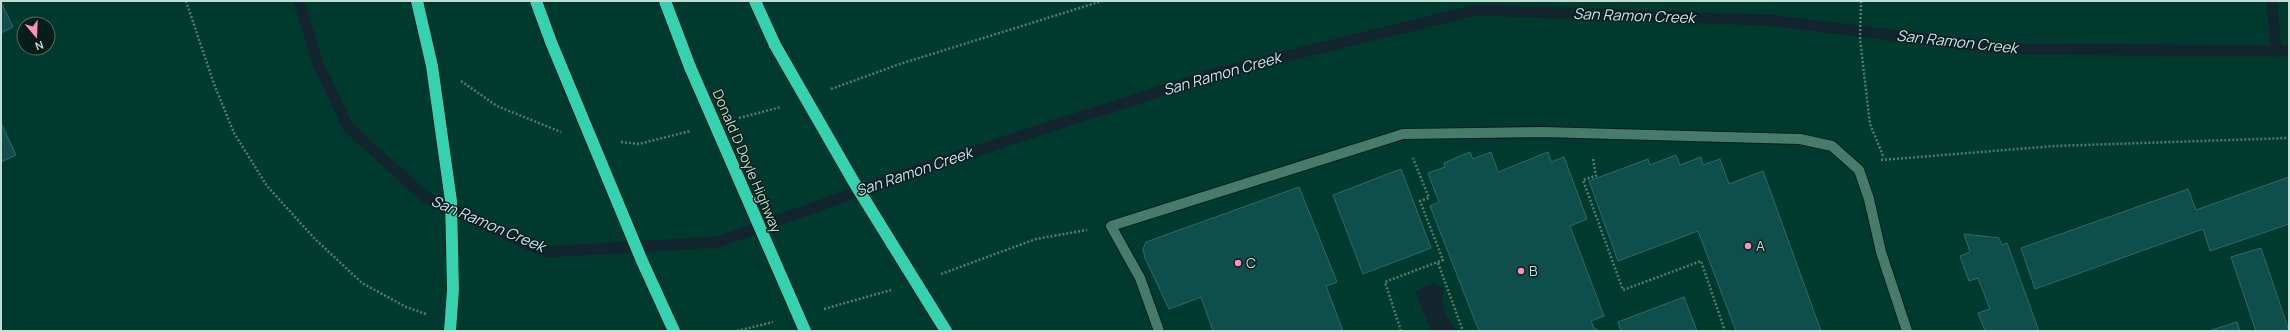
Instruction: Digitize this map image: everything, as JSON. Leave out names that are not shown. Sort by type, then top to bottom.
[{"type":"highway","points":[[417,1],[432,66],[451,201],[453,290],[450,331]]},
{"type":"highway","points":[[536,1],[551,42],[642,261],[674,331]]},
{"type":"highway","name":"Donald D Doyle Highway","points":[[665,1],[690,67],[805,331]]},
{"type":"highway","points":[[754,1],[776,45],[855,184],[946,331]]},
{"type":"lane","points":[[1160,331],[1140,278],[1111,226],[1403,134],[1542,132],[1800,139],[1832,146],[1859,170],[1869,199],[1881,252],[1907,331]]},
{"type":"path","points":[[186,1],[214,84],[234,133],[267,186],[315,239],[362,283],[406,307],[434,317]]},
{"type":"path","points":[[1860,1],[1860,39],[1870,124],[1884,158],[2055,146],[2289,138]]},
{"type":"path","points":[[1401,331],[1385,282],[1443,260],[1420,200],[1429,198],[1411,154]]},
{"type":"path","points":[[1587,158],[1593,158],[1596,176],[1583,180],[1623,290],[1700,261],[1725,331]]},
{"type":"path","points":[[1438,263],[1463,331]]},
{"type":"water","points":[[1434,283],[1444,288],[1443,301],[1445,312],[1447,317],[1459,331],[1431,331],[1415,291]]},
{"type":"building","points":[[1,2],[13,27],[1,33]]},
{"type":"building","points":[[1,123],[16,155],[1,162]]},
{"type":"building","name":"B","points":[[1470,152],[1473,159],[1491,152],[1498,172],[1548,152],[1551,162],[1564,157],[1587,219],[1570,226],[1604,316],[1591,321],[1594,328],[1599,331],[1479,331],[1430,206],[1439,202],[1428,173],[1445,167],[1444,163]]},
{"type":"building","name":"A","points":[[1676,155],[1680,165],[1701,157],[1703,165],[1720,159],[1729,184],[1763,171],[1821,331],[1736,331],[1698,231],[1618,261],[1589,181],[1648,159],[1650,165]]},
{"type":"building","points":[[1401,169],[1431,248],[1363,274],[1333,195]]},
{"type":"building","points":[[2289,177],[2289,224],[2210,251],[2203,229],[2035,289],[2021,248],[2188,189],[2196,210]]},
{"type":"building","name":"C","points":[[1299,187],[1337,282],[1326,286],[1343,331],[1213,331],[1201,297],[1169,309],[1145,258],[1143,249],[1146,242]]},
{"type":"building","points":[[1964,234],[1999,238],[2002,245],[2007,243],[2039,331],[1985,331],[1978,313],[1990,309],[1978,278],[1969,281],[1960,256],[1970,252]]},
{"type":"building","points":[[2261,248],[2289,331],[2256,331],[2231,257]]},
{"type":"building","points":[[1684,297],[1697,331],[1621,331],[1618,322]]},
{"type":"building","points":[[2237,322],[2240,331],[2209,331]]},
{"type":"waterway","name":"San Ramon Creek","points":[[299,1],[318,64],[348,127],[425,197],[545,252],[718,242],[941,162],[1217,73],[1476,10],[1768,20],[2007,49],[2289,51]]},
{"type":"waterway","points":[[2272,1],[2276,51]]},
{"type":"place","name":"A","points":[[1748,246]]},
{"type":"place","name":"C","points":[[1238,263]]},
{"type":"place","name":"B","points":[[1521,271]]}]
